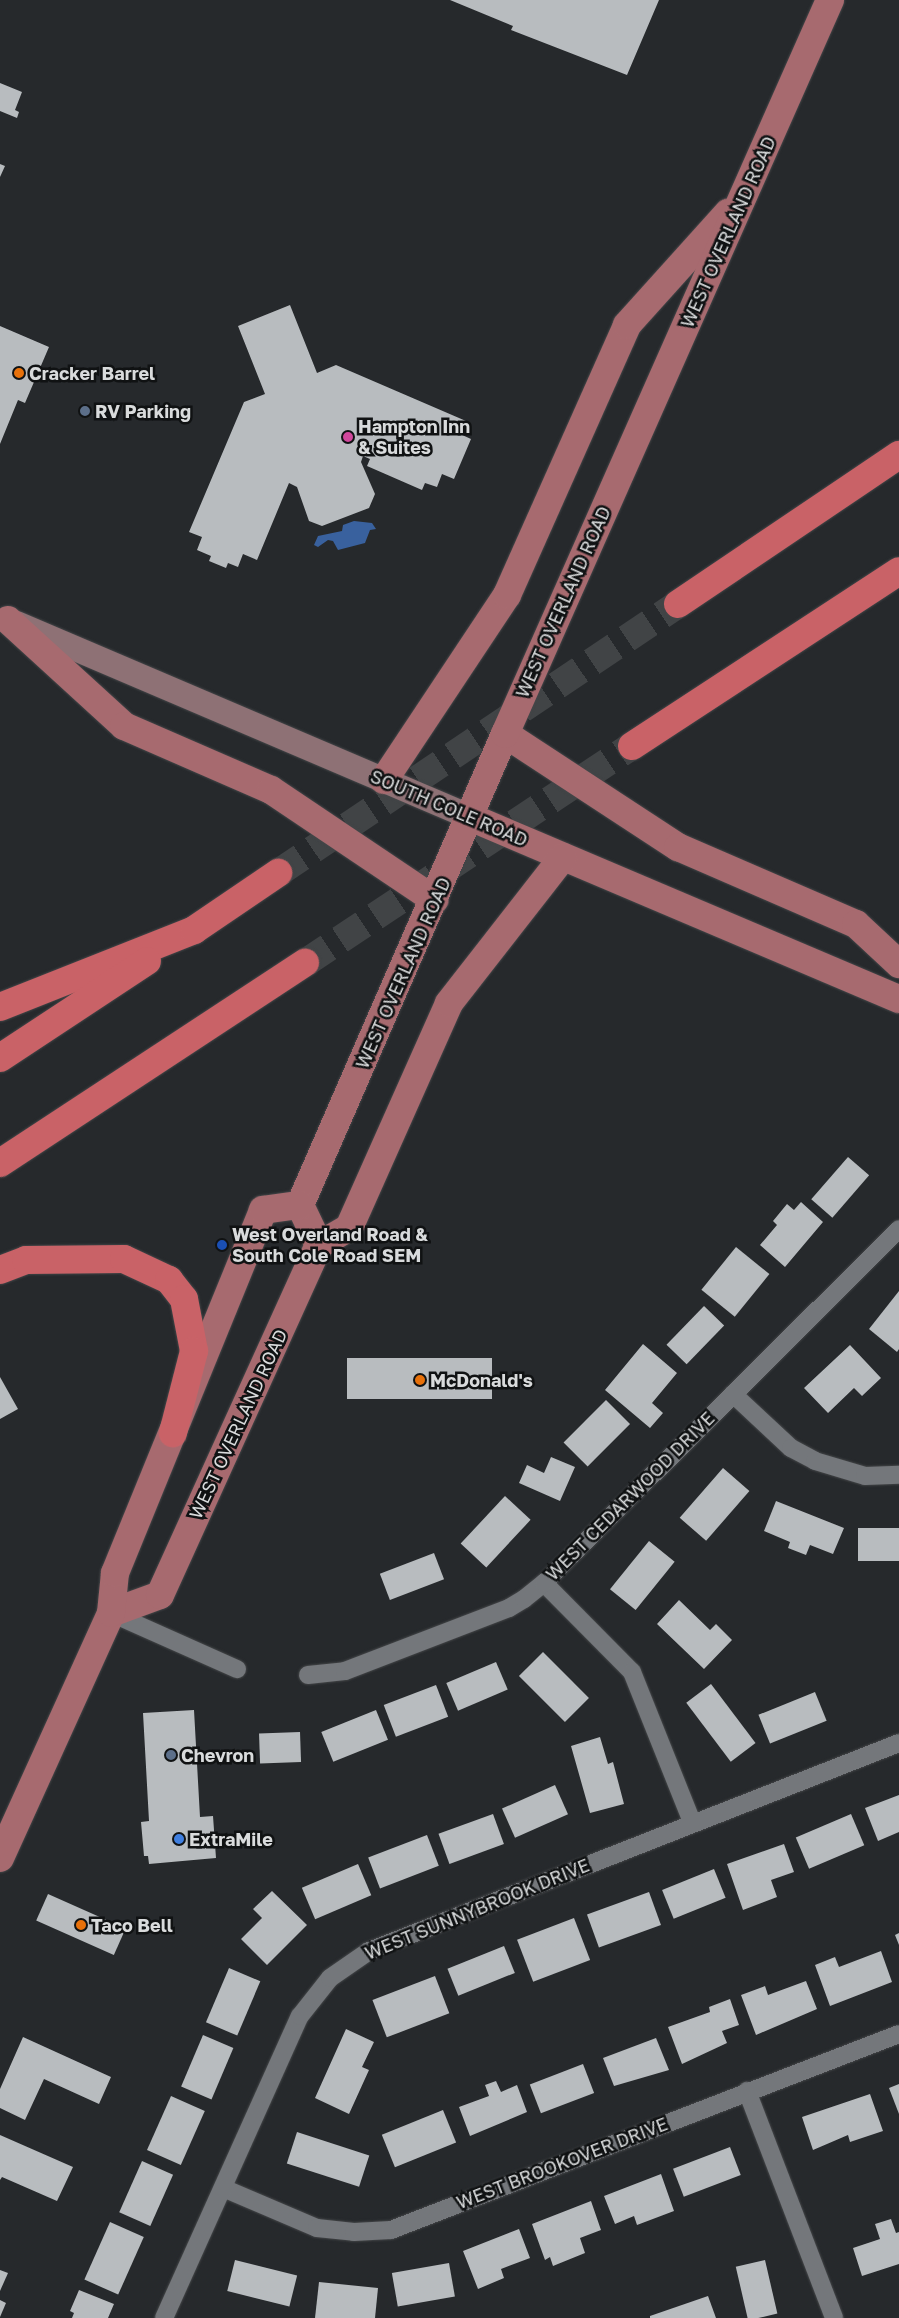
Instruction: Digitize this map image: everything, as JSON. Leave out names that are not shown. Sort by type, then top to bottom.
[{"type":"highway","points":[[678,604],[899,455]]},
{"type":"highway","points":[[632,746],[899,571]]},
{"type":"highway","points":[[811,630],[899,592]]},
{"type":"highway","points":[[0,1058],[278,873]]},
{"type":"highway","points":[[0,1007],[194,930]]},
{"type":"highway","points":[[0,1163],[305,963]]},
{"type":"highway","points":[[0,1270],[26,1260],[124,1258],[169,1280],[184,1299],[194,1351],[173,1433]]},
{"type":"main road","name":"WEST OVERLAND ROAD","points":[[300,1205],[435,900],[505,734],[830,0]]},
{"type":"main road","points":[[384,780],[507,595],[627,325],[744,195]]},
{"type":"main road","points":[[4,618],[124,726],[271,790],[435,900]]},
{"type":"main road","name":"SOUTH COLE ROAD","points":[[4,618],[899,999]]},
{"type":"main road","points":[[505,734],[678,846],[856,924],[899,964]]},
{"type":"main road","points":[[0,1858],[111,1614],[116,1573],[263,1210],[300,1205],[319,1245],[349,1228],[449,1003],[564,857]]},
{"type":"main road","name":"WEST OVERLAND ROAD","points":[[111,1614],[160,1595],[319,1245]]},
{"type":"street","name":"WEST CEDARWOOD DRIVE","points":[[308,1675],[330,1676],[346,1671],[510,1608],[544,1583],[899,1228]]},
{"type":"street","points":[[733,1394],[791,1448],[815,1461],[864,1476],[899,1475]]},
{"type":"street","points":[[544,1583],[632,1672],[692,1822]]},
{"type":"street","points":[[111,1614],[237,1669]]},
{"type":"street","name":"WEST SUNNYBROOK DRIVE","points":[[164,2318],[300,2016],[330,1978],[369,1951],[692,1822],[899,1743]]},
{"type":"street","name":"WEST BROOKOVER DRIVE","points":[[223,2188],[317,2228],[354,2232],[391,2230],[747,2091],[899,2034]]},
{"type":"street","points":[[747,2091],[834,2318]]},
{"type":"water","points":[[354,521],[372,523],[376,529],[370,530],[365,543],[338,550],[333,541],[328,540],[318,547],[314,545],[318,536],[342,531],[343,525]]},
{"type":"building","points":[[450,0],[659,0],[627,75],[511,30],[513,26]]},
{"type":"building","points":[[0,83],[22,92],[15,110],[19,112],[17,118],[0,111]]},
{"type":"building","points":[[0,164],[5,166],[0,177]]},
{"type":"building","name":"Hampton Inn & Suites","points":[[290,305],[317,373],[336,365],[466,421],[460,434],[471,439],[454,479],[442,474],[437,487],[425,483],[422,490],[367,466],[370,459],[363,456],[361,462],[375,494],[369,508],[322,526],[309,521],[297,487],[289,483],[257,560],[243,554],[238,567],[228,563],[226,568],[209,561],[211,556],[197,550],[202,537],[189,532],[244,402],[265,394],[238,326]]},
{"type":"building","name":"Cracker Barrel","points":[[0,326],[49,347],[25,403],[18,400],[0,444]]},
{"type":"building","points":[[848,1157],[869,1175],[832,1218],[811,1199]]},
{"type":"building","points":[[801,1202],[823,1222],[785,1267],[760,1245],[777,1225],[773,1221],[787,1204],[794,1210]]},
{"type":"building","points":[[736,1247],[769,1274],[735,1317],[701,1290]]},
{"type":"building","points":[[899,1291],[899,1349],[897,1352],[869,1329]]},
{"type":"building","points":[[704,1306],[724,1325],[687,1364],[666,1345]]},
{"type":"building","points":[[643,1344],[677,1373],[652,1403],[663,1413],[650,1428],[605,1390]]},
{"type":"building","points":[[850,1345],[881,1378],[862,1396],[854,1388],[828,1413],[804,1388]]},
{"type":"building","name":"McDonald's","points":[[347,1358],[492,1358],[492,1399],[347,1399]]},
{"type":"building","points":[[0,1377],[18,1409],[0,1419]]},
{"type":"building","points":[[606,1400],[630,1424],[588,1466],[564,1442]]},
{"type":"building","points":[[551,1457],[575,1467],[560,1501],[519,1483],[527,1465],[544,1473]]},
{"type":"building","points":[[723,1468],[749,1491],[706,1541],[680,1518]]},
{"type":"building","points":[[505,1496],[531,1520],[486,1567],[461,1544]]},
{"type":"building","points":[[776,1501],[844,1528],[833,1554],[810,1545],[806,1555],[788,1548],[790,1542],[764,1531]]},
{"type":"building","points":[[858,1528],[899,1528],[899,1561],[858,1561]]},
{"type":"building","points":[[649,1541],[675,1562],[636,1610],[610,1589]]},
{"type":"building","points":[[434,1553],[444,1579],[390,1600],[380,1574]]},
{"type":"building","points":[[679,1600],[710,1630],[716,1624],[732,1640],[704,1669],[657,1624]]},
{"type":"building","points":[[543,1652],[589,1698],[565,1722],[519,1676]]},
{"type":"building","points":[[496,1662],[508,1690],[458,1711],[446,1683]]},
{"type":"building","points":[[711,1684],[756,1743],[731,1762],[686,1703]]},
{"type":"building","points":[[436,1685],[448,1717],[396,1737],[384,1705]]},
{"type":"building","points":[[815,1692],[827,1721],[770,1744],[758,1715]]},
{"type":"building","name":"Chevron","points":[[194,1710],[200,1817],[213,1816],[216,1858],[149,1864],[148,1856],[144,1856],[141,1822],[149,1821],[143,1713]]},
{"type":"building","points":[[376,1710],[388,1740],[333,1762],[321,1732]]},
{"type":"building","points":[[300,1732],[301,1762],[260,1763],[259,1733]]},
{"type":"building","points":[[600,1737],[608,1764],[613,1762],[624,1804],[590,1813],[571,1746]]},
{"type":"building","points":[[555,1785],[568,1814],[515,1838],[502,1809]]},
{"type":"building","points":[[899,1795],[899,1832],[878,1841],[865,1808]]},
{"type":"building","points":[[493,1814],[504,1844],[449,1864],[438,1834]]},
{"type":"building","points":[[851,1814],[864,1845],[809,1869],[796,1837]]},
{"type":"building","points":[[427,1835],[439,1866],[380,1888],[368,1858]]},
{"type":"building","points":[[784,1844],[794,1872],[771,1880],[777,1897],[743,1910],[727,1864]]},
{"type":"building","points":[[358,1864],[371,1895],[315,1919],[302,1888]]},
{"type":"building","points":[[714,1869],[726,1898],[674,1919],[662,1890]]},
{"type":"building","points":[[272,1891],[307,1925],[267,1965],[241,1939],[262,1918],[253,1909]]},
{"type":"building","points":[[649,1892],[661,1925],[599,1947],[587,1915]]},
{"type":"building","name":"Taco Bell","points":[[48,1894],[126,1929],[114,1955],[36,1920]]},
{"type":"building","points":[[574,1918],[590,1960],[533,1982],[517,1940]]},
{"type":"building","points":[[899,1933],[899,1945],[895,1935]]},
{"type":"building","points":[[504,1946],[515,1973],[458,1996],[447,1969]]},
{"type":"building","points":[[881,1951],[892,1982],[830,2006],[815,1965],[835,1957],[839,1967]]},
{"type":"building","points":[[229,1968],[260,1981],[237,2036],[206,2022]]},
{"type":"building","points":[[435,1976],[449,2013],[387,2037],[372,2000]]},
{"type":"building","points":[[806,1981],[817,2009],[756,2035],[741,1995],[765,1986],[768,1995]]},
{"type":"building","points":[[730,1999],[739,2025],[722,2031],[727,2043],[682,2064],[668,2027],[710,2012],[709,2007]]},
{"type":"building","points":[[346,2029],[374,2042],[362,2067],[369,2070],[349,2114],[315,2098]]},
{"type":"building","points":[[203,2035],[233,2048],[211,2099],[181,2087]]},
{"type":"building","points":[[23,2037],[111,2077],[99,2104],[44,2079],[25,2120],[0,2108],[0,2089]]},
{"type":"building","points":[[656,2038],[669,2070],[614,2086],[603,2058]]},
{"type":"building","points":[[583,2064],[594,2093],[541,2113],[530,2084]]},
{"type":"building","points":[[496,2081],[501,2092],[517,2085],[527,2112],[470,2136],[459,2107],[489,2096],[485,2085]]},
{"type":"building","points":[[899,2084],[899,2114],[889,2088]]},
{"type":"building","points":[[870,2094],[883,2131],[850,2142],[848,2135],[813,2150],[802,2117]]},
{"type":"building","points":[[171,2096],[205,2111],[181,2165],[147,2150]]},
{"type":"building","points":[[443,2110],[456,2142],[395,2167],[382,2135]]},
{"type":"building","points":[[297,2132],[369,2155],[359,2187],[287,2163]]},
{"type":"building","points":[[0,2135],[73,2167],[57,2201],[2,2177],[0,2180]]},
{"type":"building","points":[[730,2147],[741,2175],[684,2197],[673,2169]]},
{"type":"building","points":[[142,2161],[173,2175],[150,2226],[119,2212]]},
{"type":"building","points":[[661,2174],[674,2211],[637,2225],[634,2216],[615,2224],[604,2196]]},
{"type":"building","points":[[591,2201],[601,2230],[580,2238],[585,2253],[553,2266],[550,2257],[545,2260],[532,2224]]},
{"type":"building","points":[[891,2219],[896,2233],[899,2232],[899,2264],[862,2276],[853,2248],[880,2239],[875,2224]]},
{"type":"building","points":[[110,2222],[144,2237],[118,2295],[84,2280]]},
{"type":"building","points":[[519,2229],[530,2258],[501,2269],[504,2278],[478,2289],[463,2251]]},
{"type":"building","points":[[235,2260],[297,2275],[289,2307],[227,2291]]},
{"type":"building","points":[[765,2260],[777,2314],[758,2318],[748,2318],[736,2267]]},
{"type":"building","points":[[449,2263],[455,2296],[398,2307],[392,2273]]},
{"type":"building","points":[[0,2270],[8,2273],[0,2291]]},
{"type":"building","points":[[319,2282],[378,2288],[375,2318],[315,2318]]},
{"type":"building","points":[[79,2290],[114,2304],[108,2318],[72,2318],[74,2313],[70,2311]]},
{"type":"building","points":[[708,2296],[716,2318],[650,2318],[650,2316]]},
{"type":"building","points":[[0,2300],[6,2303],[0,2317]]},
{"type":"tunnel","points":[[278,873],[678,604]]},
{"type":"tunnel","points":[[305,963],[632,746]]},
{"type":"place","name":"Cracker Barrel","points":[[19,373]]},
{"type":"place","name":"RV Parking","points":[[85,411]]},
{"type":"place","name":"Hampton Inn & Suites","points":[[348,437]]},
{"type":"place","name":"West Overland Road & South Cole Road SEM","points":[[222,1245]]},
{"type":"place","name":"McDonald's","points":[[420,1380]]},
{"type":"place","name":"Chevron","points":[[171,1755]]},
{"type":"place","name":"ExtraMile","points":[[179,1839]]},
{"type":"place","name":"Taco Bell","points":[[81,1925]]}]
